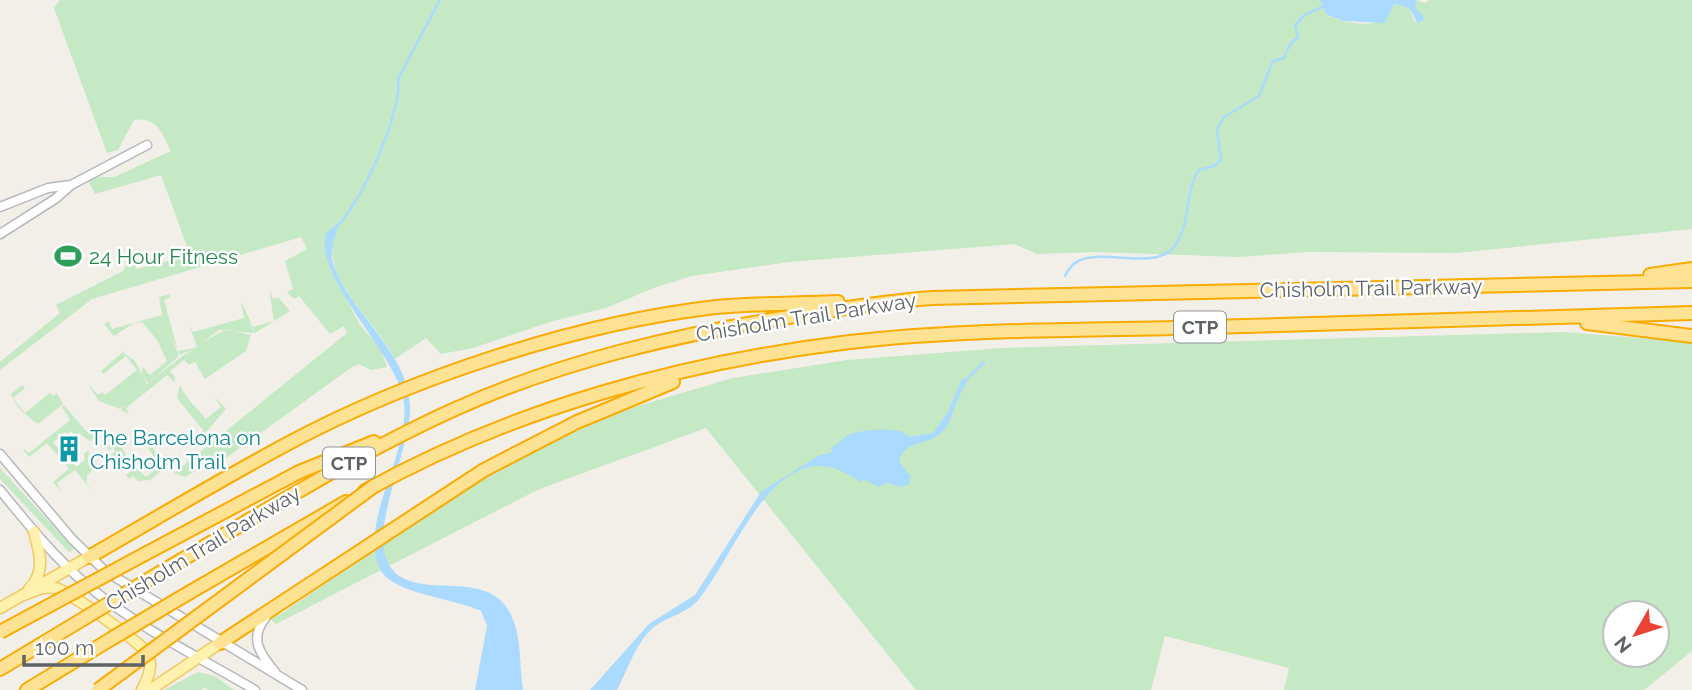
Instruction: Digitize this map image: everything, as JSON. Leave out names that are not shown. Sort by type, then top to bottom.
[{"type":"highway","points":[[1598,283],[1692,269]]},
{"type":"highway","name":"Chisholm Trail Parkway","points":[[0,670],[245,523],[376,449],[455,409],[603,357],[679,337],[894,300],[1692,281]]},
{"type":"highway","points":[[89,557],[288,444],[425,382],[561,340],[716,307],[894,300]]},
{"type":"highway","name":"Chisholm Trail Parkway","points":[[27,690],[374,486],[497,430],[586,399],[712,366],[848,342],[929,336],[1692,313]]},
{"type":"highway","points":[[1552,318],[1692,336]]},
{"type":"highway","points":[[220,643],[484,470],[577,422],[712,366]]},
{"type":"highway","points":[[0,632],[299,472],[455,409]]},
{"type":"highway","points":[[98,690],[374,486]]},
{"type":"main road","points":[[23,595],[40,573],[41,562],[34,532]]},
{"type":"main road","points":[[0,608],[89,557]]},
{"type":"main road","points":[[23,595],[46,587],[65,591],[140,643],[149,658],[150,667],[142,690]]},
{"type":"main road","points":[[150,690],[220,643]]},
{"type":"street","points":[[0,234],[55,199],[71,185],[147,145]]},
{"type":"street","points":[[0,207],[48,188],[71,185]]},
{"type":"street","points":[[0,454],[89,557],[126,586],[302,690]]},
{"type":"street","points":[[0,490],[69,569],[124,611],[255,690]]},
{"type":"street","points":[[273,607],[257,628],[256,642],[260,655],[279,677]]},
{"type":"green space","points":[[60,0],[1320,0],[1327,15],[1364,24],[1384,18],[1393,4],[1409,8],[1415,22],[1421,23],[1414,4],[1417,0],[1425,3],[1429,0],[1692,0],[1692,229],[1456,253],[1307,252],[1239,257],[1096,252],[1037,254],[1015,244],[789,262],[692,276],[656,287],[606,308],[553,321],[473,348],[441,354],[426,338],[395,359],[339,278],[333,260],[332,242],[339,224],[325,245],[329,265],[360,325],[381,349],[387,367],[371,370],[359,364],[352,367],[215,466],[197,470],[185,477],[174,473],[347,333],[344,326],[330,334],[299,296],[294,299],[287,292],[293,289],[285,261],[307,249],[301,237],[92,299],[0,370],[0,362],[60,313],[56,305],[123,271],[127,264],[133,262],[137,269],[190,255],[161,175],[95,194],[86,177],[114,177],[171,151],[158,127],[142,119],[134,120],[118,150],[107,153],[54,8]]},
{"type":"green space","points":[[269,289],[273,299],[279,298],[290,311],[255,333],[249,321],[254,333],[219,330],[197,347],[189,325],[193,332],[244,318],[241,301],[253,327],[274,321]]},
{"type":"green space","points":[[169,294],[170,297],[164,300],[178,350],[170,333],[179,356],[148,383],[142,375],[142,367],[150,375],[167,361],[157,340],[142,322],[134,323],[114,336],[104,324],[109,321],[112,329],[162,315],[159,297]]},
{"type":"green space","points":[[228,330],[251,335],[246,351],[205,379],[195,362],[189,365],[184,360],[170,371],[175,377],[174,382],[167,375],[126,408],[129,414],[121,410],[172,364],[219,333]]},
{"type":"green space","points":[[1564,332],[1692,342],[1692,651],[1671,668],[1671,599],[1601,599],[1601,669],[1670,669],[1644,690],[1284,690],[1289,668],[1165,636],[1151,690],[916,690],[706,428],[537,490],[276,624],[269,618],[281,614],[455,495],[519,457],[624,410],[733,378],[847,360],[1001,348]]},
{"type":"green space","points":[[195,348],[180,355],[178,351]]},
{"type":"green space","points":[[121,351],[135,361],[147,384],[120,409],[99,401],[88,384],[98,395],[102,392],[105,395],[137,370],[126,356],[103,374],[101,371],[122,353]]},
{"type":"green space","points":[[180,384],[187,397],[206,419],[221,407],[214,396],[226,409],[201,438],[199,436],[203,430],[177,398]]},
{"type":"green space","points":[[22,385],[25,388],[13,398],[25,413],[50,393],[53,396],[57,393],[63,404],[38,424],[22,411],[13,399],[11,394]]},
{"type":"green space","points":[[64,405],[86,431],[97,436],[90,441],[79,433],[75,436],[71,431],[67,434],[65,432],[53,442],[62,454],[59,457],[47,443],[29,457],[22,448],[29,453],[70,420],[62,407]]},
{"type":"green space","points":[[134,427],[161,457],[167,454],[169,464],[150,480],[138,481],[133,476],[129,479],[126,475],[133,469],[122,455],[115,461],[107,458],[116,451],[113,448],[109,450],[106,446],[118,440],[129,460],[146,477],[160,466]]},
{"type":"green space","points":[[89,450],[88,462],[97,466],[87,475],[87,484],[95,495],[75,470],[57,483],[62,493],[53,482],[69,469],[63,461],[68,457],[76,467],[85,460],[84,454]]},
{"type":"green space","points":[[0,468],[74,549],[69,552],[0,479]]},
{"type":"green space","points":[[198,672],[215,676],[234,690],[208,690],[205,687],[201,690],[164,690]]},
{"type":"water","points":[[1320,0],[1417,0],[1415,7],[1425,18],[1418,24],[1409,8],[1394,4],[1385,23],[1344,21],[1327,15]]},
{"type":"water","points":[[337,224],[332,257],[341,282],[400,367],[407,386],[409,424],[384,530],[384,548],[388,563],[399,576],[414,582],[469,587],[486,592],[501,601],[512,617],[517,635],[523,690],[475,690],[487,626],[481,611],[410,590],[387,577],[380,569],[375,550],[375,529],[401,439],[403,397],[397,379],[332,272],[325,251],[326,233]]},
{"type":"water","points":[[963,377],[967,383],[945,428],[935,437],[910,447],[901,455],[899,462],[911,476],[909,484],[902,487],[887,483],[879,487],[863,479],[860,482],[831,468],[806,468],[784,480],[764,500],[746,525],[699,599],[689,608],[659,623],[648,633],[637,648],[617,690],[590,690],[649,624],[695,595],[761,492],[818,456],[832,452],[831,448],[848,435],[880,430],[898,431],[909,437],[933,433],[948,412]]},
{"type":"waterway","points":[[337,226],[347,215],[368,178],[394,112],[398,79],[440,0]]},
{"type":"waterway","points":[[1065,276],[1074,264],[1085,258],[1153,258],[1174,247],[1183,229],[1194,179],[1199,170],[1214,166],[1221,160],[1217,129],[1224,117],[1259,96],[1273,61],[1284,58],[1289,46],[1298,37],[1295,25],[1305,15],[1324,6]]},
{"type":"waterway","points":[[965,381],[984,362]]},
{"type":"place","name":"24 Hour Fitness","points":[[68,256]]},
{"type":"place","name":"The Barcelona on Chisholm Trail","points":[[69,449]]}]
